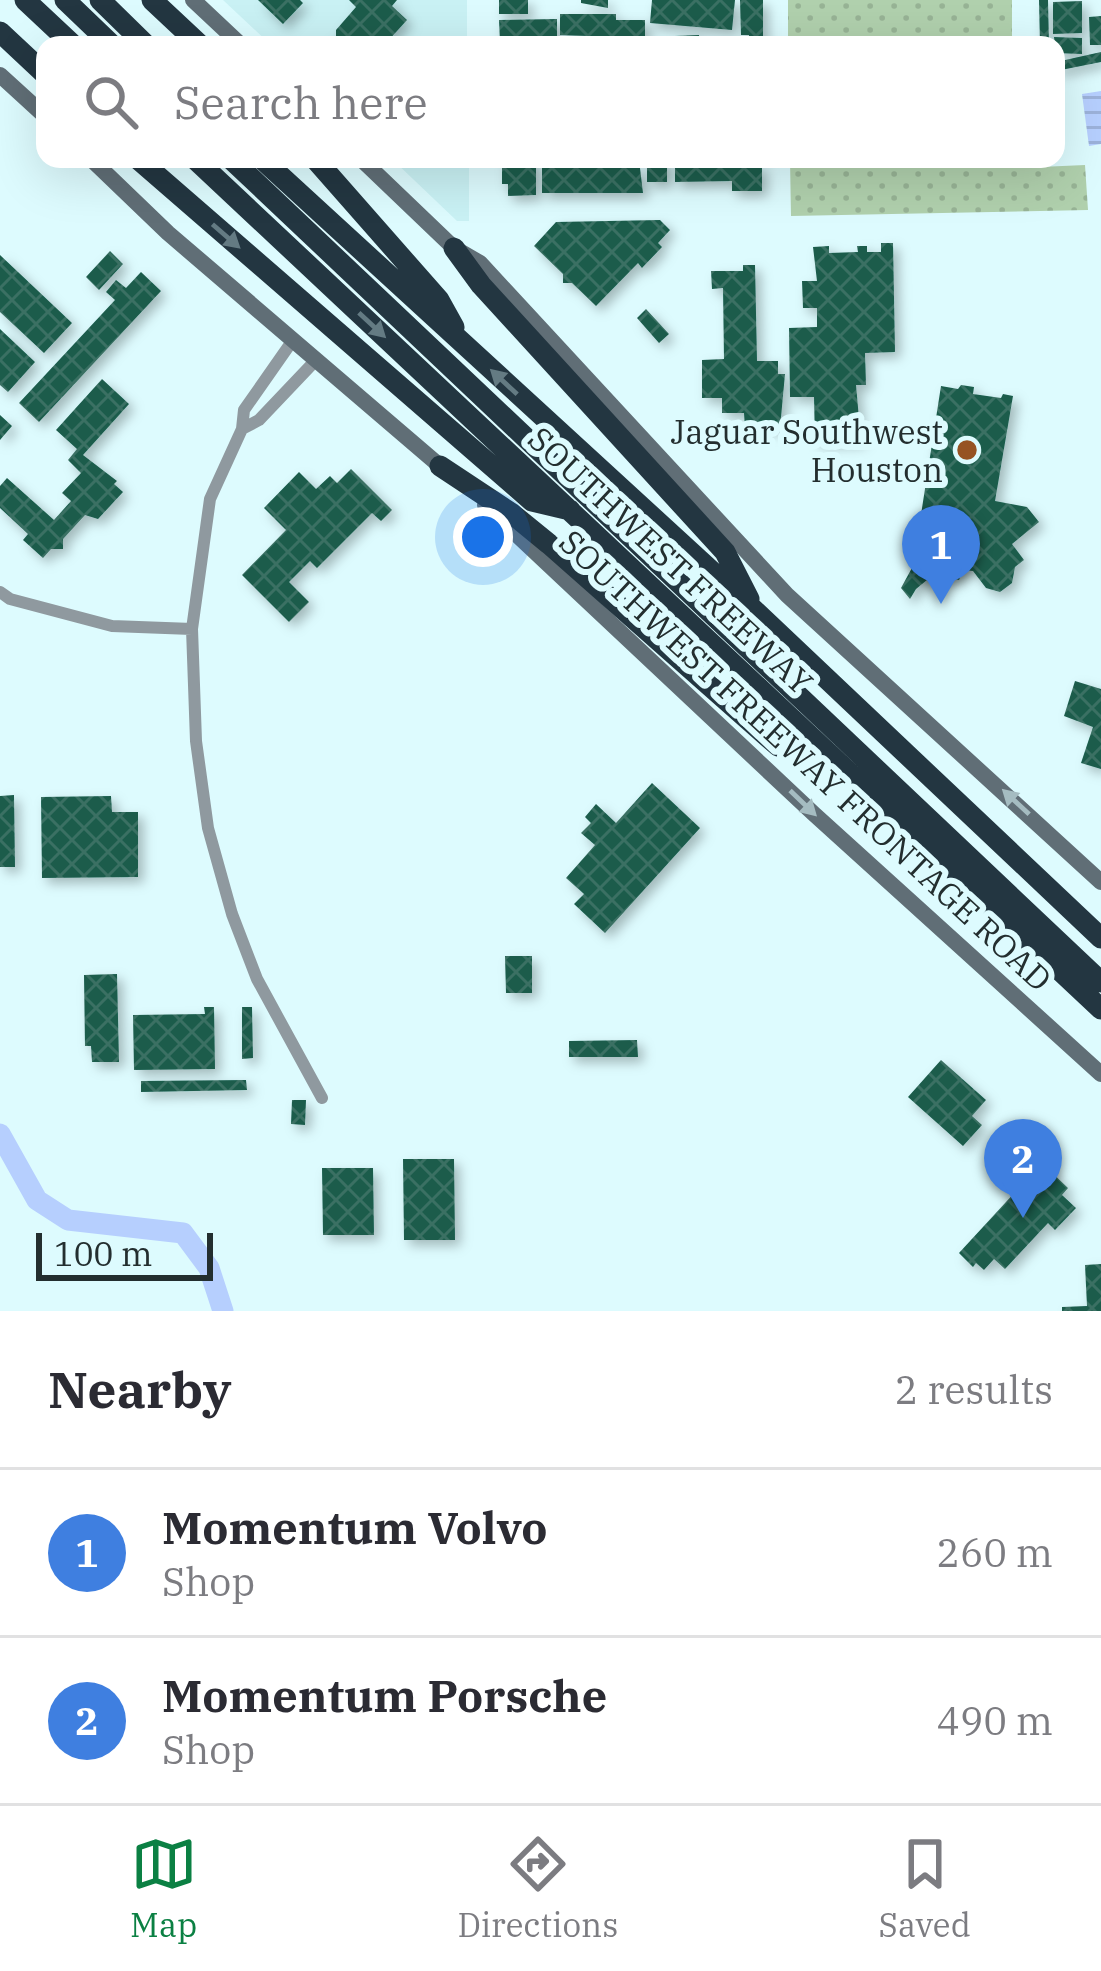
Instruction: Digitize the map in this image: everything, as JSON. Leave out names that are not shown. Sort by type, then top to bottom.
[{"type":"highway","points":[[25,0],[63,36]]},
{"type":"highway","points":[[65,0],[103,36]]},
{"type":"highway","points":[[100,0],[137,36]]},
{"type":"highway","points":[[152,0],[190,36]]},
{"type":"highway","points":[[0,32],[36,66]]},
{"type":"highway","points":[[0,42],[36,75]]},
{"type":"highway","points":[[147,168],[532,501],[570,510]]},
{"type":"highway","name":"SOUTHWEST FREEWAY","points":[[205,168],[1101,1009]]},
{"type":"highway","points":[[241,168],[1101,982]]},
{"type":"highway","name":"SOUTHWEST FREEWAY","points":[[272,168],[754,610],[1101,938]]},
{"type":"highway","points":[[323,168],[440,300],[463,344]]},
{"type":"highway","points":[[454,248],[482,285],[725,552],[754,610]]},
{"type":"highway","points":[[440,466],[524,524],[778,746],[834,758]]},
{"type":"main road","points":[[194,0],[232,36]]},
{"type":"main road","points":[[0,75],[36,108]]},
{"type":"main road","name":"SOUTHWEST FREEWAY FRONTAGE ROAD","points":[[100,168],[168,233],[440,466],[1101,1074]]},
{"type":"main road","points":[[370,168],[454,248],[480,263],[787,595],[1101,883]]},
{"type":"street","points":[[293,340],[244,410],[242,429],[210,499],[192,629],[196,741],[208,828],[232,914],[257,979],[322,1098]]},
{"type":"street","points":[[242,429],[260,420],[316,360]]},
{"type":"street","points":[[0,592],[10,599],[112,626],[192,629]]},
{"type":"shaded area","points":[[223,0],[467,0],[467,36],[261,36]]},
{"type":"shaded area","points":[[401,168],[469,168],[469,221],[457,221]]},
{"type":"green space","points":[[788,0],[1012,0],[1012,36],[788,36]]},
{"type":"green space","points":[[1085,165],[1088,210],[791,216],[790,168]]},
{"type":"water","points":[[1101,91],[1101,144],[1089,146],[1082,94]]},
{"type":"building","points":[[258,0],[300,0],[303,3],[283,24]]},
{"type":"building","points":[[349,0],[397,0],[392,6],[407,20],[392,36],[336,36],[356,7]]},
{"type":"building","points":[[499,0],[528,0],[528,14],[499,14]]},
{"type":"building","points":[[608,0],[608,8],[581,3]]},
{"type":"building","points":[[652,0],[735,0],[732,30],[650,23]]},
{"type":"building","points":[[740,0],[763,0],[763,36],[741,35]]},
{"type":"building","points":[[1039,0],[1048,0],[1049,36],[1040,36]]},
{"type":"building","points":[[1082,1],[1082,33],[1053,34],[1053,2]]},
{"type":"building","points":[[560,14],[616,14],[616,20],[645,20],[645,36],[560,35]]},
{"type":"building","points":[[1101,16],[1101,45],[1090,45],[1089,17]]},
{"type":"building","points":[[557,19],[557,36],[500,36],[499,20]]},
{"type":"building","points":[[1065,37],[1082,38],[1082,54],[1065,53]]},
{"type":"building","points":[[1101,52],[1101,62],[1065,69],[1065,60]]},
{"type":"building","points":[[502,168],[536,168],[536,195],[508,196],[508,184],[502,184]]},
{"type":"building","points":[[542,168],[640,168],[643,193],[542,193]]},
{"type":"building","points":[[647,168],[667,168],[667,182],[647,182]]},
{"type":"building","points":[[675,168],[762,168],[762,191],[732,191],[732,181],[675,182]]},
{"type":"building","points":[[660,220],[670,230],[658,243],[662,247],[642,268],[638,263],[596,306],[572,283],[563,283],[563,274],[534,246],[556,222]]},
{"type":"building","points":[[881,243],[893,243],[895,352],[865,353],[866,385],[856,385],[861,441],[815,442],[814,397],[790,397],[789,328],[817,327],[817,308],[803,308],[802,281],[817,281],[813,247],[829,246],[829,253],[858,252],[857,246],[867,246],[867,252],[881,252]]},
{"type":"building","points":[[110,251],[123,264],[99,290],[86,277]]},
{"type":"building","points":[[0,255],[72,323],[44,353],[0,312]]},
{"type":"building","points":[[743,265],[755,265],[757,361],[778,361],[778,374],[785,374],[780,428],[745,428],[744,413],[722,413],[722,398],[702,398],[702,360],[724,359],[723,288],[712,289],[711,271],[743,271]]},
{"type":"building","points":[[141,272],[161,291],[39,422],[19,403],[115,300],[106,292],[116,280],[126,288]]},
{"type":"building","points":[[646,309],[669,334],[659,343],[637,318]]},
{"type":"building","points":[[0,329],[35,362],[8,392],[0,385]]},
{"type":"building","points":[[102,379],[129,404],[83,455],[117,481],[114,484],[123,492],[98,519],[85,515],[63,539],[63,549],[51,549],[43,558],[23,540],[28,534],[0,508],[0,486],[7,478],[54,520],[71,501],[62,493],[81,473],[68,460],[77,449],[56,430]]},
{"type":"building","name":"Jaguar Southwest Houston","points":[[941,386],[958,389],[974,387],[973,394],[1013,396],[995,501],[1027,507],[1039,522],[1012,544],[1024,560],[1015,567],[1012,583],[1000,592],[986,588],[973,571],[963,570],[959,580],[933,575],[910,599],[901,588],[913,566]]},
{"type":"building","points":[[0,415],[12,426],[0,440]]},
{"type":"building","points":[[351,469],[392,510],[381,521],[372,513],[317,568],[310,561],[289,582],[309,602],[289,622],[242,575],[286,530],[264,508],[299,472],[316,489],[330,476],[337,483]]},
{"type":"building","points":[[1075,681],[1101,689],[1101,769],[1081,763],[1093,727],[1064,716]]},
{"type":"building","points":[[652,783],[700,828],[605,933],[574,904],[584,894],[566,878],[595,845],[581,833],[591,823],[585,817],[596,804],[616,823]]},
{"type":"building","points":[[14,795],[15,867],[0,867],[0,796]]},
{"type":"building","points":[[111,796],[112,812],[138,812],[138,877],[42,878],[41,797]]},
{"type":"building","points":[[505,956],[532,956],[532,993],[506,993]]},
{"type":"building","points":[[117,974],[119,1062],[92,1062],[91,1046],[85,1046],[84,975]]},
{"type":"building","points":[[204,1007],[214,1007],[215,1069],[134,1070],[133,1015],[205,1014]]},
{"type":"building","points":[[242,1007],[252,1007],[253,1058],[242,1059]]},
{"type":"building","points":[[637,1040],[638,1057],[569,1057],[569,1041]]},
{"type":"building","points":[[941,1060],[986,1100],[972,1116],[982,1125],[963,1146],[908,1097]]},
{"type":"building","points":[[246,1080],[247,1090],[141,1092],[141,1081]]},
{"type":"building","points":[[292,1100],[306,1100],[305,1125],[291,1124]]},
{"type":"building","points":[[403,1159],[454,1159],[455,1240],[404,1240]]},
{"type":"building","points":[[1042,1163],[1068,1188],[1062,1195],[1076,1208],[1055,1230],[1048,1223],[1005,1269],[994,1259],[984,1270],[976,1263],[973,1267],[959,1253]]},
{"type":"building","points":[[322,1168],[373,1168],[374,1235],[323,1235]]},
{"type":"building","points":[[1101,1264],[1101,1311],[1062,1311],[1062,1307],[1087,1306],[1085,1265]]},
{"type":"waterway","points":[[0,1134],[37,1200],[68,1220],[183,1233],[209,1268],[223,1311]]},
{"type":"place","name":"Jaguar Southwest Houston","points":[[967,450]]},
{"type":"place","name":"Momentum Volvo","points":[[941,604]]},
{"type":"place","name":"Momentum Porsche","points":[[1023,1218]]}]
